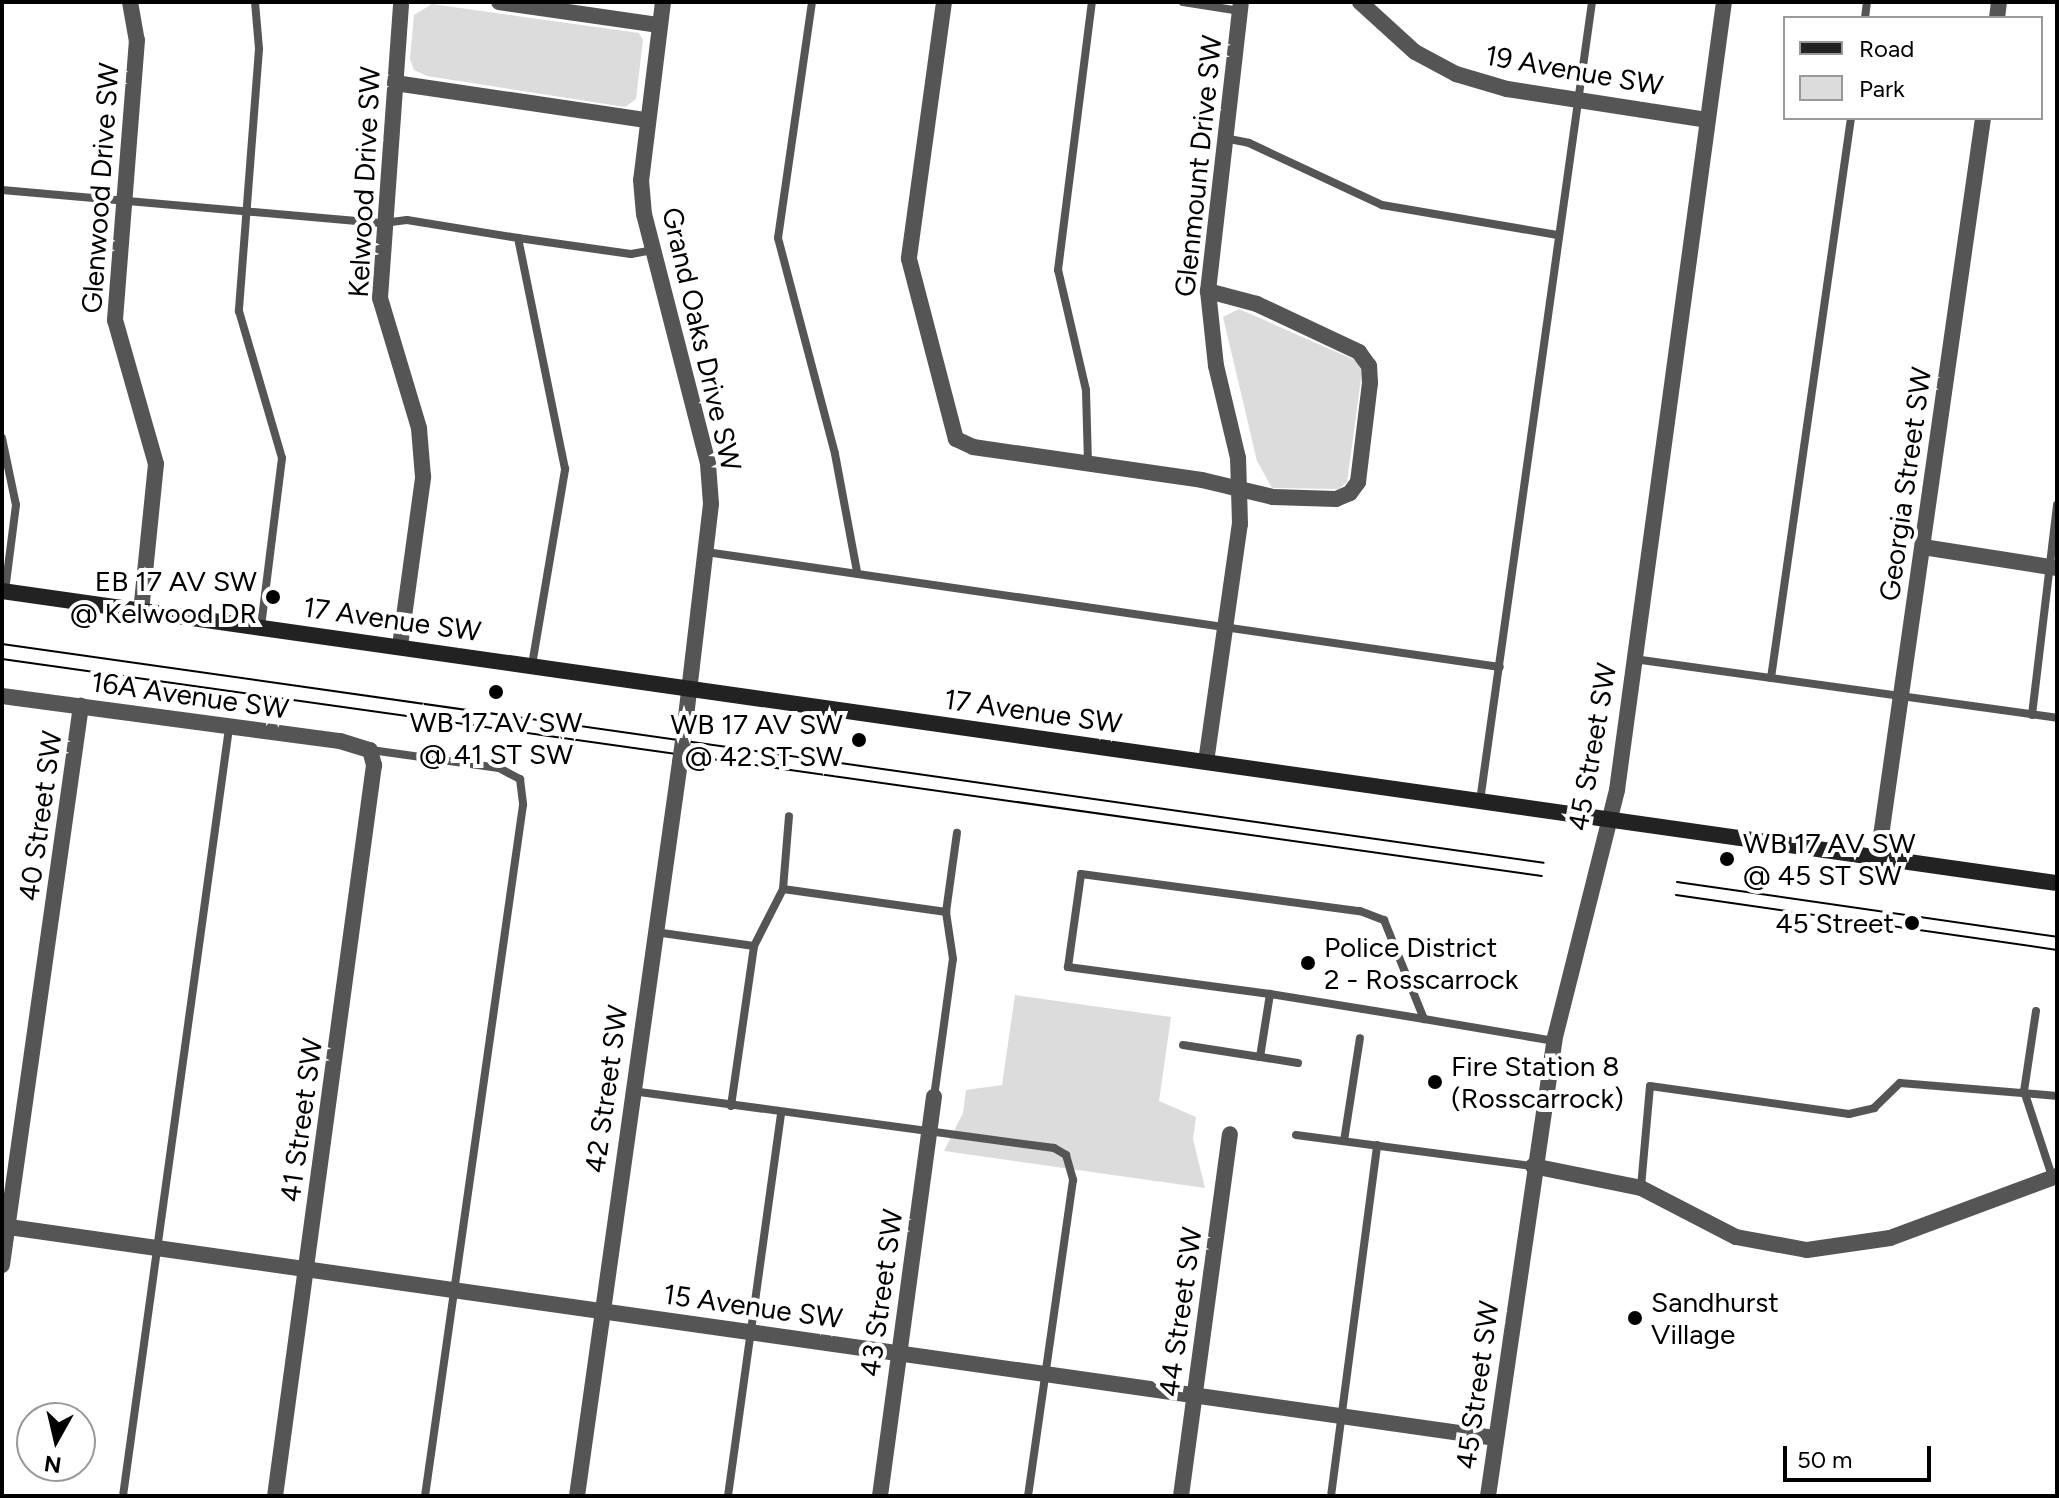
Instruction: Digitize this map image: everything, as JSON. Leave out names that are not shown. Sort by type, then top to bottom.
[{"type":"main road","name":"17 Avenue SW","points":[[3,591],[2057,883]]},
{"type":"street","name":"Glenwood Drive SW","points":[[130,2],[137,40],[115,320],[156,464],[157,487],[141,611]]},
{"type":"street","name":"Kelwood Drive SW","points":[[400,646],[423,477],[419,428],[380,298],[401,2]]},
{"type":"street","points":[[499,2],[659,25]]},
{"type":"street","name":"Grand Oaks Drive SW","points":[[663,2],[641,180],[653,250],[708,464],[711,504],[690,689]]},
{"type":"street","points":[[944,2],[909,259],[948,422],[956,439],[973,447],[1310,501],[1350,493],[1358,482],[1369,366],[1359,352],[1257,304],[1208,291]]},
{"type":"street","name":"19 Avenue SW","points":[[1360,2],[1415,52],[1456,74],[1507,89],[1707,120]]},
{"type":"street","name":"45 Street SW","points":[[1488,1496],[1533,1166],[1554,1041],[1609,821],[1724,2]]},
{"type":"street","name":"Glenmount Drive SW","points":[[1206,762],[1240,524],[1231,417],[1209,322],[1208,291],[1241,7]]},
{"type":"street","points":[[395,83],[646,120]]},
{"type":"street","name":"Georgia Street SW","points":[[1878,857],[1983,120]]},
{"type":"street","points":[[1923,547],[2053,567]]},
{"type":"street","name":"42 Street SW","points":[[577,1496],[690,689]]},
{"type":"street","name":"16A Avenue SW","points":[[2,696],[340,741],[370,750]]},
{"type":"street","name":"40 Street SW","points":[[2,1265],[5,1226],[81,706]]},
{"type":"street","name":"41 Street SW","points":[[275,1496],[374,765],[370,750]]},
{"type":"street","name":"43 Street SW","points":[[880,1496],[934,1097]]},
{"type":"street","name":"44 Street SW","points":[[1181,1496],[1230,1134]]},
{"type":"street","points":[[1533,1166],[1641,1188],[1736,1237],[1807,1250],[1890,1238],[2054,1176]]},
{"type":"street","name":"15 Avenue SW","points":[[5,1226],[1496,1438]]},
{"type":"lane","points":[[255,2],[259,49],[239,311],[282,458],[261,627]]},
{"type":"lane","points":[[812,2],[778,238],[835,454],[857,572]]},
{"type":"lane","points":[[1088,464],[1086,390],[1058,270],[1092,2]]},
{"type":"lane","points":[[1183,2],[1241,7]]},
{"type":"lane","points":[[1479,802],[1592,2]]},
{"type":"lane","points":[[1771,678],[1851,120]]},
{"type":"lane","points":[[1224,138],[1249,143],[1382,205],[1557,235]]},
{"type":"lane","points":[[2,190],[246,213],[383,223],[407,220],[631,254],[653,250]]},
{"type":"lane","points":[[518,238],[565,469],[532,665]]},
{"type":"lane","points":[[2,438],[16,505],[3,591]]},
{"type":"lane","points":[[2032,715],[2053,567],[2057,504]]},
{"type":"lane","points":[[706,552],[1225,624],[1500,667]]},
{"type":"lane","points":[[1633,659],[2057,718]]},
{"type":"lane","points":[[123,1496],[229,728]]},
{"type":"lane","points":[[370,750],[499,768],[520,779],[523,805],[425,1496]]},
{"type":"lane","points":[[731,1106],[754,946],[783,889],[789,816]]},
{"type":"lane","points":[[934,1097],[953,959],[946,912],[957,833]]},
{"type":"lane","points":[[1424,1019],[1384,920],[1340,908],[1081,874],[1068,967],[1270,994],[1554,1041]]},
{"type":"lane","points":[[783,889],[946,912]]},
{"type":"lane","points":[[654,932],[754,946]]},
{"type":"lane","points":[[1260,1057],[1270,994]]},
{"type":"lane","points":[[2036,1011],[2024,1091],[2054,1176]]},
{"type":"lane","points":[[1344,1141],[1360,1038]]},
{"type":"lane","points":[[1183,1045],[1298,1063]]},
{"type":"lane","points":[[1641,1188],[1650,1086],[1849,1114],[1874,1108],[1900,1083],[1993,1094],[2024,1091],[2057,1096]]},
{"type":"lane","points":[[632,1091],[1054,1148],[1072,1165],[1028,1496]]},
{"type":"lane","points":[[728,1496],[781,1113]]},
{"type":"lane","points":[[1296,1135],[1533,1166]]},
{"type":"lane","points":[[1331,1496],[1377,1145]]},
{"type":"green space","points":[[432,4],[639,33],[643,40],[636,99],[625,107],[427,76],[414,70],[410,59],[414,15]]},
{"type":"green space","points":[[1239,309],[1357,361],[1362,372],[1347,482],[1339,489],[1272,488],[1257,461],[1223,317]]},
{"type":"green space","points":[[1015,995],[1171,1017],[1159,1101],[1196,1117],[1193,1139],[1205,1188],[944,1151],[963,1113],[966,1090],[1002,1085]]},
{"type":"tram line","points":[[2,644],[1544,863]]},
{"type":"tram line","points":[[2,659],[1542,876]]},
{"type":"tram line","points":[[1677,882],[2057,937]]},
{"type":"tram line","points":[[1676,895],[2057,950]]},
{"type":"place","name":"EB 17 AV SW @ Kelwood DR","points":[[273,597]]},
{"type":"place","name":"WB 17 AV SW @ 41 ST SW","points":[[496,692]]},
{"type":"place","name":"WB 17 AV SW @ 42 ST SW","points":[[859,740]]},
{"type":"place","name":"WB 17 AV SW @ 45 ST SW","points":[[1727,859]]},
{"type":"place","name":"45 Street","points":[[1912,923]]},
{"type":"place","name":"Police District 2 - Rosscarrock","points":[[1308,963]]},
{"type":"place","name":"Fire Station 8 (Rosscarrock)","points":[[1435,1082]]},
{"type":"place","name":"Sandhurst Village","points":[[1635,1318]]}]
